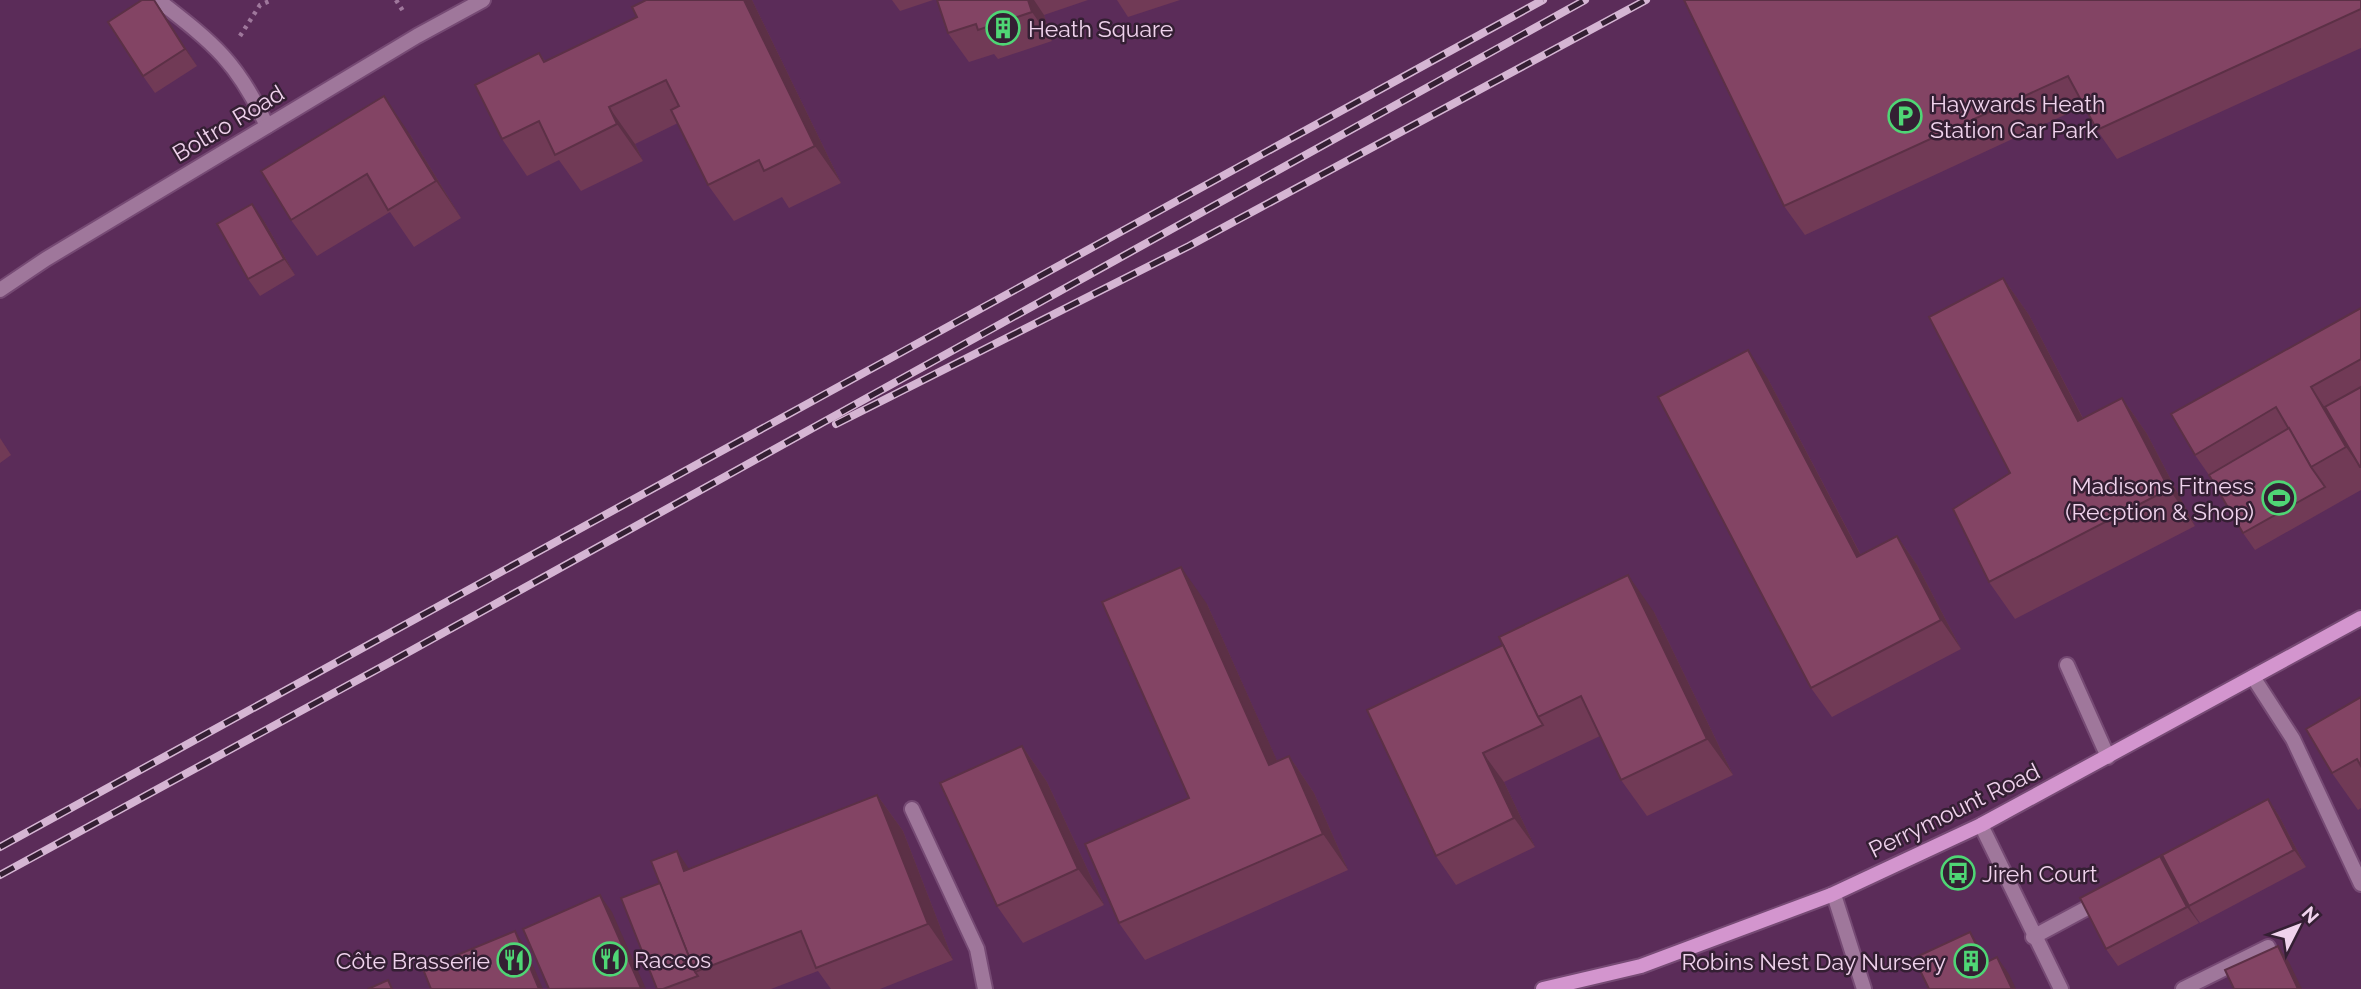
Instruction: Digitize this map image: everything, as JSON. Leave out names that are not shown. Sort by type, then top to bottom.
[{"type":"main road","name":"Perrymount Road","points":[[1543,989],[1641,966],[1831,895],[1982,825],[2361,618]]},
{"type":"street","points":[[158,0],[227,58],[251,91],[267,126]]},
{"type":"street","name":"Boltro Road","points":[[0,290],[46,259],[267,126],[483,0]]},
{"type":"street","points":[[2067,665],[2108,757]]},
{"type":"street","points":[[2253,677],[2293,739],[2361,884]]},
{"type":"street","points":[[912,809],[977,949],[985,989]]},
{"type":"street","points":[[1982,825],[2033,937],[2061,989]]},
{"type":"street","points":[[2033,937],[2117,891]]},
{"type":"street","points":[[1831,895],[1835,898],[1864,989]]},
{"type":"street","points":[[2183,989],[2268,947]]},
{"type":"path","points":[[227,58],[260,5],[272,0]]},
{"type":"building","points":[[142,0],[154,0],[185,49],[143,76],[108,22]]},
{"type":"building","points":[[646,0],[744,0],[815,146],[764,171],[759,160],[708,185],[671,110],[679,106],[666,80],[609,107],[617,124],[555,155],[539,121],[502,139],[475,85],[539,53],[544,62],[637,17],[632,7]]},
{"type":"building","points":[[937,0],[1028,0],[1032,12],[978,30],[976,24],[948,33]]},
{"type":"building","name":"Haywards Heath Station Car Park","points":[[1684,0],[2361,0],[2361,9],[2097,130],[2068,76],[1784,206]]},
{"type":"building","points":[[384,96],[436,181],[388,210],[367,174],[291,220],[261,171]]},
{"type":"building","points":[[252,204],[284,259],[248,279],[217,224]]},
{"type":"building","points":[[2003,278],[2078,421],[2122,398],[2169,489],[1989,582],[1953,509],[2010,473],[1929,317]]},
{"type":"building","points":[[2361,308],[2361,359],[2311,387],[2346,447],[2311,467],[2276,407],[2195,455],[2171,414]]},
{"type":"building","points":[[1748,350],[1857,557],[1897,536],[1941,620],[1811,688],[1658,397]]},
{"type":"building","points":[[2361,387],[2361,467],[2360,467],[2325,407]]},
{"type":"building","name":"Madisons Fitness (Recption & Shop)","points":[[2289,428],[2325,487],[2243,533],[2209,475]]},
{"type":"building","points":[[1181,567],[1269,765],[1289,756],[1323,834],[1119,923],[1085,844],[1189,798],[1102,602]]},
{"type":"building","points":[[1628,575],[1707,739],[1621,780],[1581,696],[1538,717],[1499,637]]},
{"type":"building","points":[[1503,645],[1543,725],[1483,753],[1514,818],[1436,856],[1367,710]]},
{"type":"building","points":[[2361,697],[2361,766],[2357,759],[2332,773],[2306,729]]},
{"type":"building","points":[[1022,746],[1078,869],[997,906],[940,783]]},
{"type":"building","points":[[877,795],[928,924],[816,968],[801,931],[695,972],[651,861],[677,851],[684,871]]},
{"type":"building","points":[[2268,799],[2294,850],[2189,906],[2162,855]]},
{"type":"building","points":[[2160,856],[2187,907],[2106,949],[2080,898]]},
{"type":"building","points":[[660,883],[698,976],[657,989],[621,898]]},
{"type":"building","points":[[600,895],[641,988],[549,989],[523,929]]},
{"type":"building","points":[[515,931],[539,989],[431,989],[423,969]]},
{"type":"building","points":[[1970,932],[1985,963],[1997,957],[2012,989],[1929,989],[1914,958]]},
{"type":"building","points":[[2278,946],[2298,989],[2234,989],[2225,970]]},
{"type":"building","points":[[388,980],[392,989],[368,989]]},
{"type":"railway","points":[[0,847],[1543,0]]},
{"type":"railway","points":[[0,875],[387,664],[1585,0]]},
{"type":"railway","points":[[836,424],[1189,246],[1646,0]]},
{"type":"place","name":"Heath Square","points":[[1003,28]]},
{"type":"place","name":"Haywards Heath Station Car Park","points":[[1905,116]]},
{"type":"place","name":"Madisons Fitness (Recption & Shop)","points":[[2279,498]]},
{"type":"place","name":"Jireh Court","points":[[1958,873]]},
{"type":"place","name":"Raccos","points":[[610,959]]},
{"type":"place","name":"Côte Brasserie","points":[[514,960]]},
{"type":"place","name":"Robins Nest Day Nursery","points":[[1971,961]]}]
